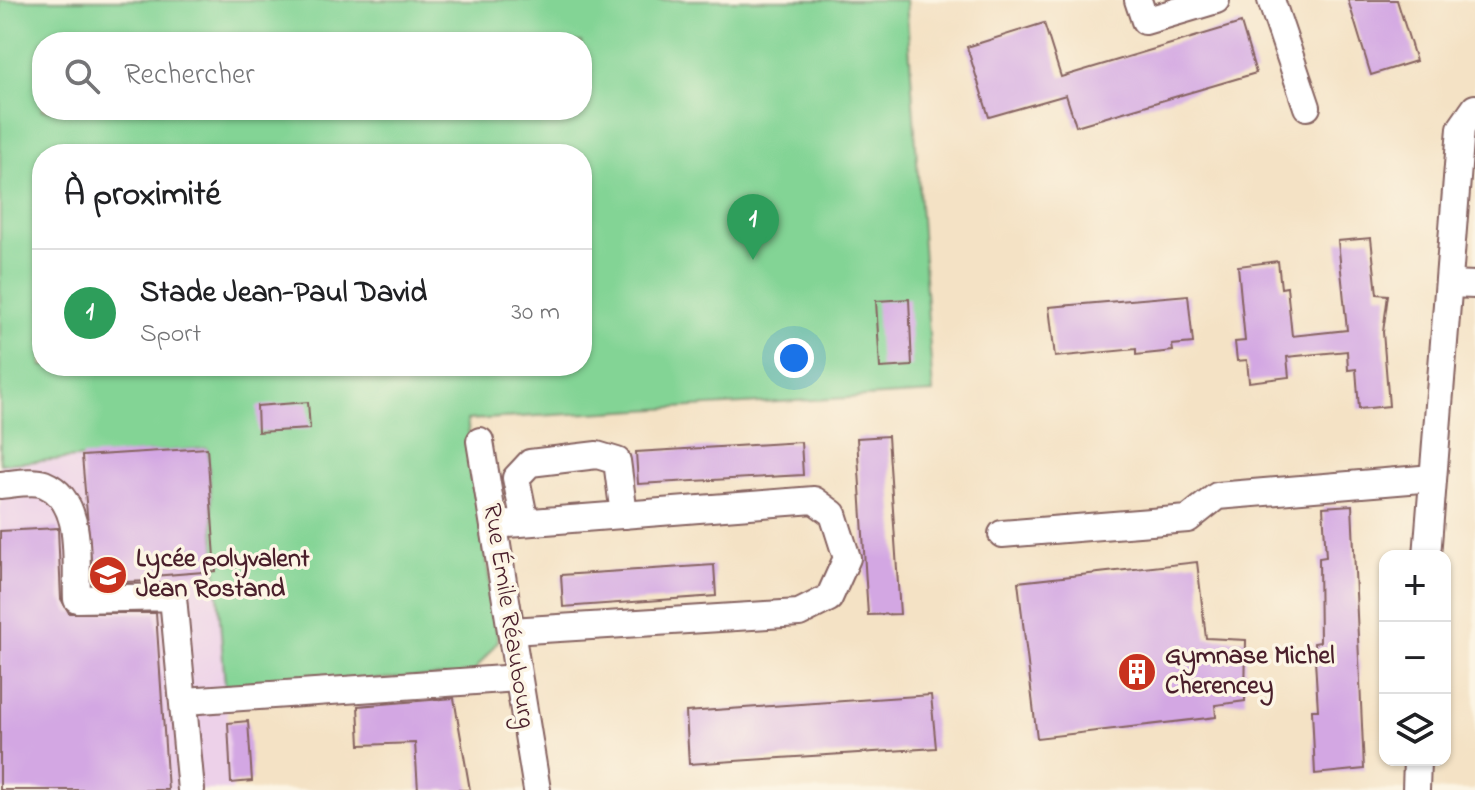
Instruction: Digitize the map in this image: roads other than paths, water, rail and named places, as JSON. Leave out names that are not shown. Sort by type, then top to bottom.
[{"type":"street","points":[[1138,0],[1145,21],[1216,0]]},
{"type":"street","points":[[1271,0],[1307,107]]},
{"type":"street","points":[[1427,550],[1433,478],[1462,285],[1461,128],[1475,108]]},
{"type":"street","name":"Rue Émile Réaubourg","points":[[480,441],[537,790]]},
{"type":"street","points":[[525,522],[516,478],[530,463],[597,455],[617,461],[624,515]]},
{"type":"street","points":[[1002,534],[1188,519],[1217,496],[1433,478]]},
{"type":"street","points":[[0,485],[41,483],[63,496],[72,516],[77,599],[173,597],[191,790]]},
{"type":"street","points":[[494,525],[814,500],[833,514],[847,558],[829,598],[799,613],[511,631]]},
{"type":"street","points":[[185,701],[518,678]]},
{"type":"street","points":[[1416,790],[1417,766]]},
{"type":"place","name":"Stade Jean-Paul David","points":[[753,260]]},
{"type":"place","name":"Lycée polyvalent Jean Rostand","points":[[108,575]]},
{"type":"place","name":"Gymnase Michel Cherencey","points":[[1137,672]]}]
